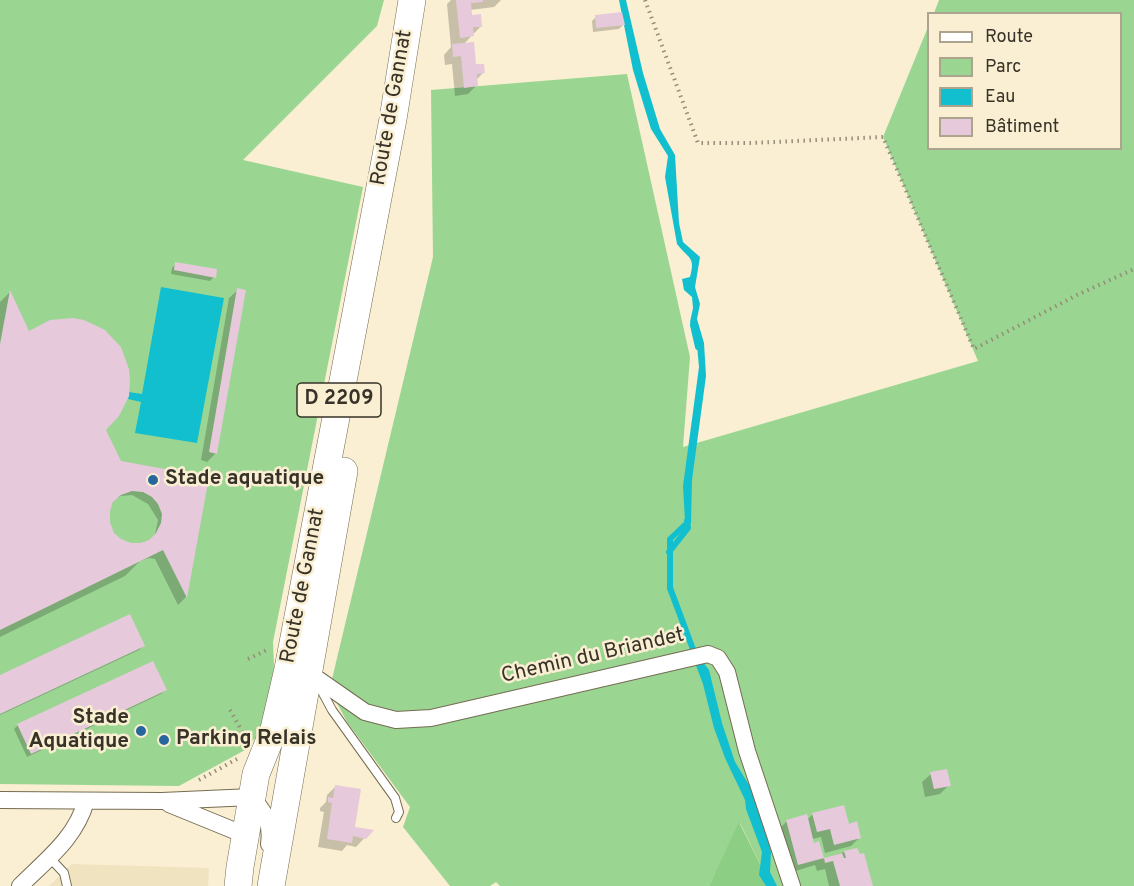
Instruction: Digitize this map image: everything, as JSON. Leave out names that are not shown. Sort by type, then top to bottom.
[{"type":"main road","name":"Route de Gannat","points":[[271,886],[287,797],[297,666],[412,0]]},
{"type":"main road","name":"Route de Gannat","points":[[238,886],[245,835],[260,807],[256,774],[297,666],[426,0]]},
{"type":"street","name":"Chemin du Briandet","points":[[297,666],[365,712],[396,720],[431,718],[687,658],[708,654],[718,658],[727,672],[747,751],[792,886]]},
{"type":"street","points":[[0,800],[162,801],[260,807],[287,797]]},
{"type":"street","points":[[20,886],[65,842],[76,827],[86,801]]},
{"type":"street","points":[[162,801],[245,835]]},
{"type":"street","points":[[260,807],[270,826],[263,886]]},
{"type":"lane","points":[[297,666],[332,710],[395,798],[399,812],[396,818]]},
{"type":"lane","points":[[49,857],[64,873],[67,886]]},
{"type":"path","points":[[645,0],[698,143],[883,137],[974,350],[1077,295],[1134,269]]},
{"type":"path","points":[[248,659],[297,666]]},
{"type":"path","points":[[230,710],[247,740]]},
{"type":"path","points":[[191,785],[242,756]]},
{"type":"shaded area","points":[[72,864],[209,868],[208,886],[49,886]]},
{"type":"green space","name":"Stade aquatique","points":[[0,0],[384,0],[377,26],[243,160],[363,187],[273,642],[274,667],[263,721],[256,737],[245,750],[179,786],[0,784]]},
{"type":"green space","points":[[939,0],[1134,0],[1134,886],[771,886],[740,823],[709,886],[500,886],[496,882],[490,886],[450,886],[403,827],[410,807],[347,722],[337,703],[332,679],[433,257],[431,90],[627,74],[690,357],[683,447],[978,361],[883,137],[927,29],[927,150],[1122,150],[1122,12],[934,12]]},
{"type":"green space","points":[[739,822],[771,886],[709,886]]},
{"type":"water","points":[[619,0],[626,0],[643,73],[660,129],[675,155],[679,223],[683,242],[700,257],[695,287],[700,304],[697,319],[704,343],[706,376],[692,480],[691,523],[673,540],[673,587],[699,657],[709,670],[722,723],[735,762],[757,798],[771,852],[770,872],[777,886],[766,886],[759,875],[762,852],[746,809],[745,800],[714,728],[703,684],[667,589],[667,538],[685,521],[683,486],[699,367],[696,335],[690,322],[693,308],[692,297],[684,290],[682,279],[690,277],[692,265],[690,258],[677,244],[665,177],[668,156],[651,129],[633,70]]},
{"type":"water","points":[[161,287],[224,298],[197,443],[135,433],[141,402],[128,399],[129,392],[142,394]]},
{"type":"building","points":[[456,0],[483,0],[483,2],[471,3],[472,15],[481,14],[482,27],[473,27],[474,36],[460,38]]},
{"type":"building","points":[[622,12],[625,25],[596,28],[595,15]]},
{"type":"building","points":[[474,42],[476,64],[484,64],[485,73],[477,74],[478,86],[464,88],[461,56],[453,57],[452,44]]},
{"type":"building","points":[[175,262],[217,269],[216,278],[174,270]]},
{"type":"building","points":[[237,288],[246,290],[217,454],[209,452]]},
{"type":"building","points":[[10,290],[29,331],[50,320],[73,318],[84,320],[105,330],[121,347],[129,369],[129,396],[119,416],[106,430],[121,461],[209,477],[187,598],[163,550],[0,630],[0,344]],"holes":[[[132,491],[143,492],[158,504],[162,514],[161,523],[149,540],[131,543],[114,533],[110,522],[110,511],[113,502],[121,495]]]},
{"type":"building","points":[[130,614],[145,646],[0,714],[0,675]]},
{"type":"building","points":[[153,661],[167,690],[31,754],[17,724]]},
{"type":"building","points":[[947,769],[951,786],[934,789],[930,772]]},
{"type":"building","points":[[335,785],[361,789],[355,827],[374,830],[366,839],[353,836],[352,843],[327,839],[332,803],[328,802],[328,797],[333,798]]},
{"type":"building","points":[[844,805],[849,824],[857,821],[861,838],[834,845],[830,829],[817,832],[812,813]]},
{"type":"building","points":[[807,814],[814,843],[819,841],[824,858],[798,865],[786,820]]},
{"type":"building","points":[[857,848],[860,854],[864,853],[873,886],[840,886],[833,861],[825,863],[824,858],[842,853],[846,858],[844,851]]},
{"type":"waterway","points":[[693,325],[698,347]]},
{"type":"waterway","points":[[669,552],[688,528],[687,521]]},
{"type":"place","name":"Stade aquatique","points":[[153,480]]},
{"type":"place","name":"Stade Aquatique","points":[[141,731]]},
{"type":"place","name":"Parking Relais","points":[[164,740]]}]
